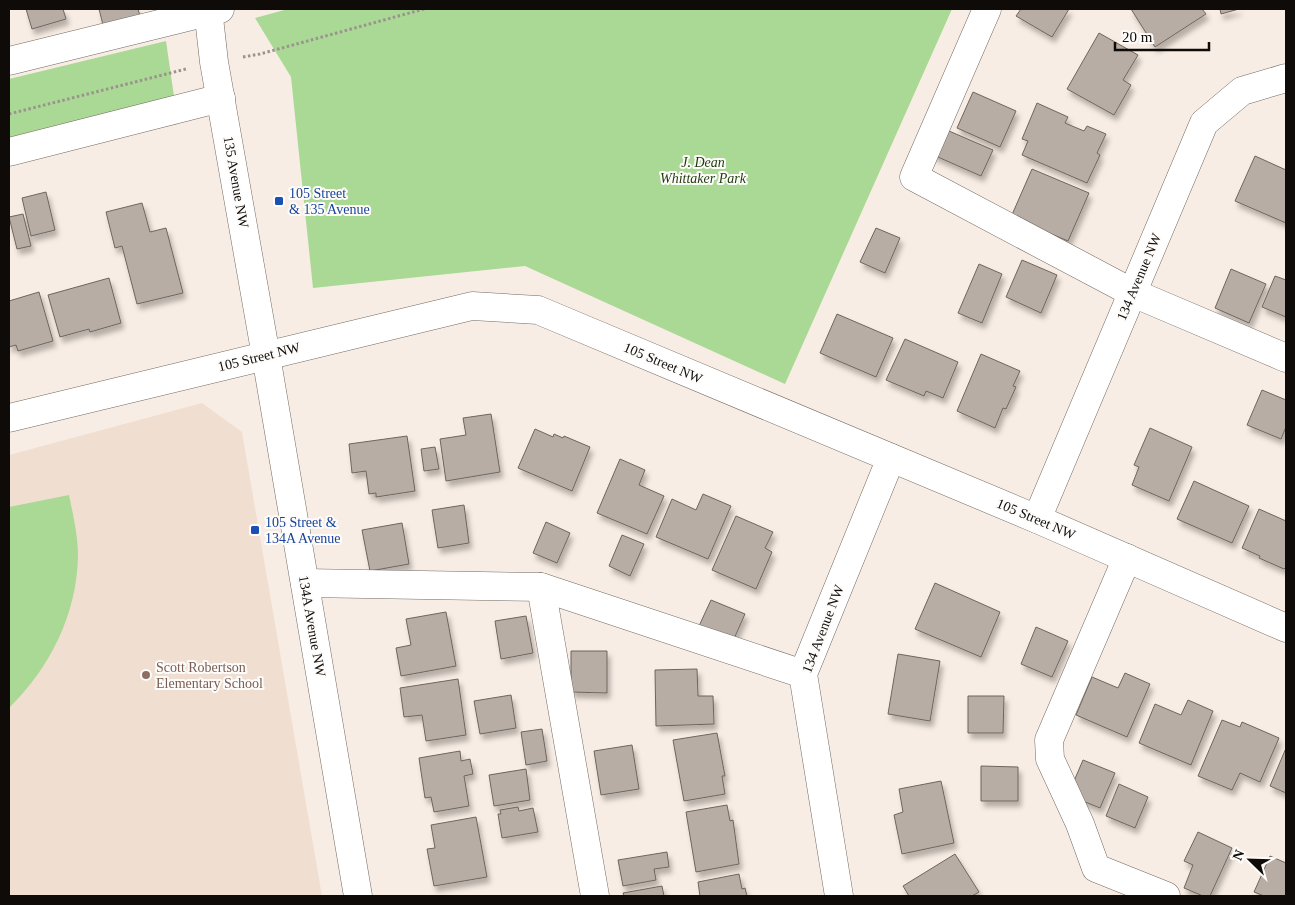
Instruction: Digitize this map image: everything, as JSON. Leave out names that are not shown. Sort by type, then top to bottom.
[{"type":"street","points":[[987,9],[914,177],[1133,293],[1286,358]]},
{"type":"street","points":[[9,61],[212,10]]},
{"type":"street","name":"135 Avenue NW","points":[[212,10],[214,62],[266,356]]},
{"type":"street","name":"134 Avenue NW","points":[[1037,519],[1204,123],[1242,91],[1286,78]]},
{"type":"street","points":[[9,152],[221,98]]},
{"type":"street","name":"105 Street NW","points":[[9,418],[472,306],[538,310],[1037,519],[1286,628]]},
{"type":"street","name":"134A Avenue NW","points":[[266,356],[358,896]]},
{"type":"street","name":"134 Avenue NW","points":[[839,896],[803,674],[891,458]]},
{"type":"street","points":[[1127,558],[1049,740],[1050,759],[1080,824],[1096,868],[1166,896]]},
{"type":"street","points":[[305,583],[541,587],[803,674]]},
{"type":"street","points":[[541,587],[595,896]]},
{"type":"shaded area","name":"Scott Robertson Elementary School","points":[[202,403],[242,432],[322,896],[9,896],[9,455]]},
{"type":"green space","name":"J. Dean Whittaker Park","points":[[288,9],[952,9],[785,384],[525,266],[313,288],[291,77],[255,18]]},
{"type":"green space","points":[[166,41],[178,124],[9,162],[9,79]]},
{"type":"green space","points":[[69,495],[78,548],[73,599],[59,639],[49,658],[37,676],[9,708],[9,507]]},
{"type":"building","points":[[26,9],[63,9],[66,19],[32,29]]},
{"type":"building","points":[[99,9],[138,9],[142,23],[105,33]]},
{"type":"building","points":[[1021,9],[1069,9],[1052,37],[1016,16]]},
{"type":"building","points":[[1131,9],[1202,9],[1206,14],[1155,47]]},
{"type":"building","points":[[1220,9],[1239,9],[1221,14]]},
{"type":"building","points":[[1099,33],[1138,55],[1123,80],[1131,85],[1114,115],[1067,89]]},
{"type":"building","points":[[973,92],[1016,111],[1000,147],[957,128]]},
{"type":"building","points":[[1037,103],[1068,117],[1065,123],[1084,131],[1087,126],[1106,134],[1097,153],[1100,155],[1087,183],[1022,155],[1028,141],[1022,139]]},
{"type":"building","points":[[942,128],[993,150],[981,176],[931,154]]},
{"type":"building","points":[[1255,156],[1286,170],[1286,223],[1235,201]]},
{"type":"building","points":[[1032,169],[1089,193],[1068,241],[1011,217]]},
{"type":"building","points":[[46,192],[55,230],[31,236],[22,198]]},
{"type":"building","points":[[142,203],[150,232],[166,228],[183,293],[137,304],[122,246],[115,248],[106,212]]},
{"type":"building","points":[[23,214],[31,246],[17,249],[9,217]]},
{"type":"building","points":[[876,228],[900,238],[885,273],[860,262]]},
{"type":"building","points":[[1022,260],[1057,275],[1041,313],[1006,297]]},
{"type":"building","points":[[979,264],[1002,274],[982,323],[958,313]]},
{"type":"building","points":[[1231,269],[1266,284],[1249,323],[1215,308]]},
{"type":"building","points":[[1275,276],[1286,280],[1286,317],[1262,307]]},
{"type":"building","points":[[109,278],[121,323],[90,332],[89,329],[60,337],[48,295]]},
{"type":"building","points":[[39,292],[53,341],[18,351],[16,345],[9,347],[9,301]]},
{"type":"building","points":[[837,314],[893,338],[876,377],[820,353]]},
{"type":"building","points":[[905,339],[958,362],[943,398],[926,391],[924,396],[886,380]]},
{"type":"building","points":[[981,354],[1020,371],[1013,386],[1016,387],[1006,409],[1003,408],[995,428],[957,411]]},
{"type":"building","points":[[1262,390],[1286,400],[1286,427],[1281,439],[1247,425]]},
{"type":"building","points":[[491,414],[500,472],[446,481],[440,439],[466,435],[463,418]]},
{"type":"building","points":[[1150,428],[1192,447],[1169,501],[1132,485],[1139,467],[1134,465]]},
{"type":"building","points":[[535,429],[553,437],[554,434],[563,438],[564,436],[590,447],[572,491],[518,468]]},
{"type":"building","points":[[407,436],[415,491],[376,497],[376,493],[369,494],[366,471],[352,473],[349,444]]},
{"type":"building","points":[[435,447],[439,469],[424,471],[421,449]]},
{"type":"building","points":[[620,459],[645,470],[639,485],[664,496],[647,534],[597,513]]},
{"type":"building","points":[[1194,481],[1249,506],[1232,543],[1177,519]]},
{"type":"building","points":[[703,494],[731,506],[708,559],[656,537],[672,499],[696,510]]},
{"type":"building","points":[[464,505],[469,543],[438,548],[432,510]]},
{"type":"building","points":[[1259,509],[1286,521],[1286,567],[1284,569],[1242,548]]},
{"type":"building","points":[[736,516],[773,532],[765,548],[772,552],[756,589],[712,570]]},
{"type":"building","points":[[546,522],[570,533],[557,563],[533,553]]},
{"type":"building","points":[[402,523],[409,564],[370,571],[362,530]]},
{"type":"building","points":[[622,535],[644,544],[630,576],[609,566]]},
{"type":"building","points":[[935,583],[1000,612],[981,657],[915,629]]},
{"type":"building","points":[[711,600],[745,614],[733,641],[699,626]]},
{"type":"building","points":[[446,612],[456,666],[401,676],[396,648],[411,645],[406,619]]},
{"type":"building","points":[[526,616],[533,653],[501,659],[495,621]]},
{"type":"building","points":[[1036,627],[1068,641],[1052,677],[1021,664]]},
{"type":"building","points":[[571,651],[607,651],[607,693],[571,692]]},
{"type":"building","points":[[898,654],[940,661],[930,721],[888,714]]},
{"type":"building","points":[[697,669],[698,696],[713,696],[714,724],[656,726],[655,670]]},
{"type":"building","points":[[1125,673],[1150,684],[1127,737],[1076,715],[1092,677],[1118,688]]},
{"type":"building","points":[[458,679],[466,735],[426,741],[422,715],[404,717],[400,688]]},
{"type":"building","points":[[511,695],[516,728],[480,734],[474,701]]},
{"type":"building","points":[[968,696],[1004,696],[1003,733],[968,733]]},
{"type":"building","points":[[1188,700],[1213,711],[1191,765],[1139,743],[1155,704],[1181,715]]},
{"type":"building","points":[[1222,720],[1240,727],[1242,722],[1279,738],[1260,782],[1240,773],[1232,790],[1198,776]]},
{"type":"building","points":[[542,729],[547,761],[526,765],[521,732]]},
{"type":"building","points":[[717,733],[725,776],[722,776],[725,794],[684,801],[673,740]]},
{"type":"building","points":[[632,745],[639,789],[601,795],[594,751]]},
{"type":"building","points":[[1286,748],[1286,793],[1270,786]]},
{"type":"building","points":[[460,751],[461,761],[470,759],[473,774],[464,776],[469,806],[434,812],[431,797],[425,798],[419,758]]},
{"type":"building","points":[[1083,760],[1115,773],[1100,808],[1068,795]]},
{"type":"building","points":[[981,766],[1018,767],[1018,801],[981,801]]},
{"type":"building","points":[[526,769],[530,800],[494,806],[489,775]]},
{"type":"building","points":[[941,781],[954,843],[902,854],[894,815],[903,812],[899,789]]},
{"type":"building","points":[[1119,784],[1148,797],[1135,828],[1106,816]]},
{"type":"building","points":[[727,805],[730,821],[733,820],[739,864],[696,872],[686,812]]},
{"type":"building","points":[[518,807],[519,811],[533,808],[538,832],[502,838],[498,814],[501,814],[500,810]]},
{"type":"building","points":[[476,817],[487,877],[434,886],[427,849],[435,848],[431,825]]},
{"type":"building","points":[[1198,832],[1232,848],[1210,896],[1203,896],[1184,888],[1193,865],[1184,861]]},
{"type":"building","points":[[667,852],[669,867],[654,869],[656,880],[623,886],[618,860]]},
{"type":"building","points":[[955,854],[979,892],[972,896],[909,896],[903,886]]},
{"type":"building","points":[[1270,856],[1286,863],[1286,896],[1264,896],[1254,892]]},
{"type":"building","points":[[739,874],[742,889],[745,888],[747,896],[700,896],[698,882]]},
{"type":"building","points":[[662,886],[664,896],[624,896],[623,893]]},
{"type":"place","name":"105 Street & 135 Avenue","points":[[279,201]]},
{"type":"place","name":"105 Street & 134A Avenue","points":[[255,530]]},
{"type":"place","name":"Scott Robertson Elementary School","points":[[146,675]]}]
